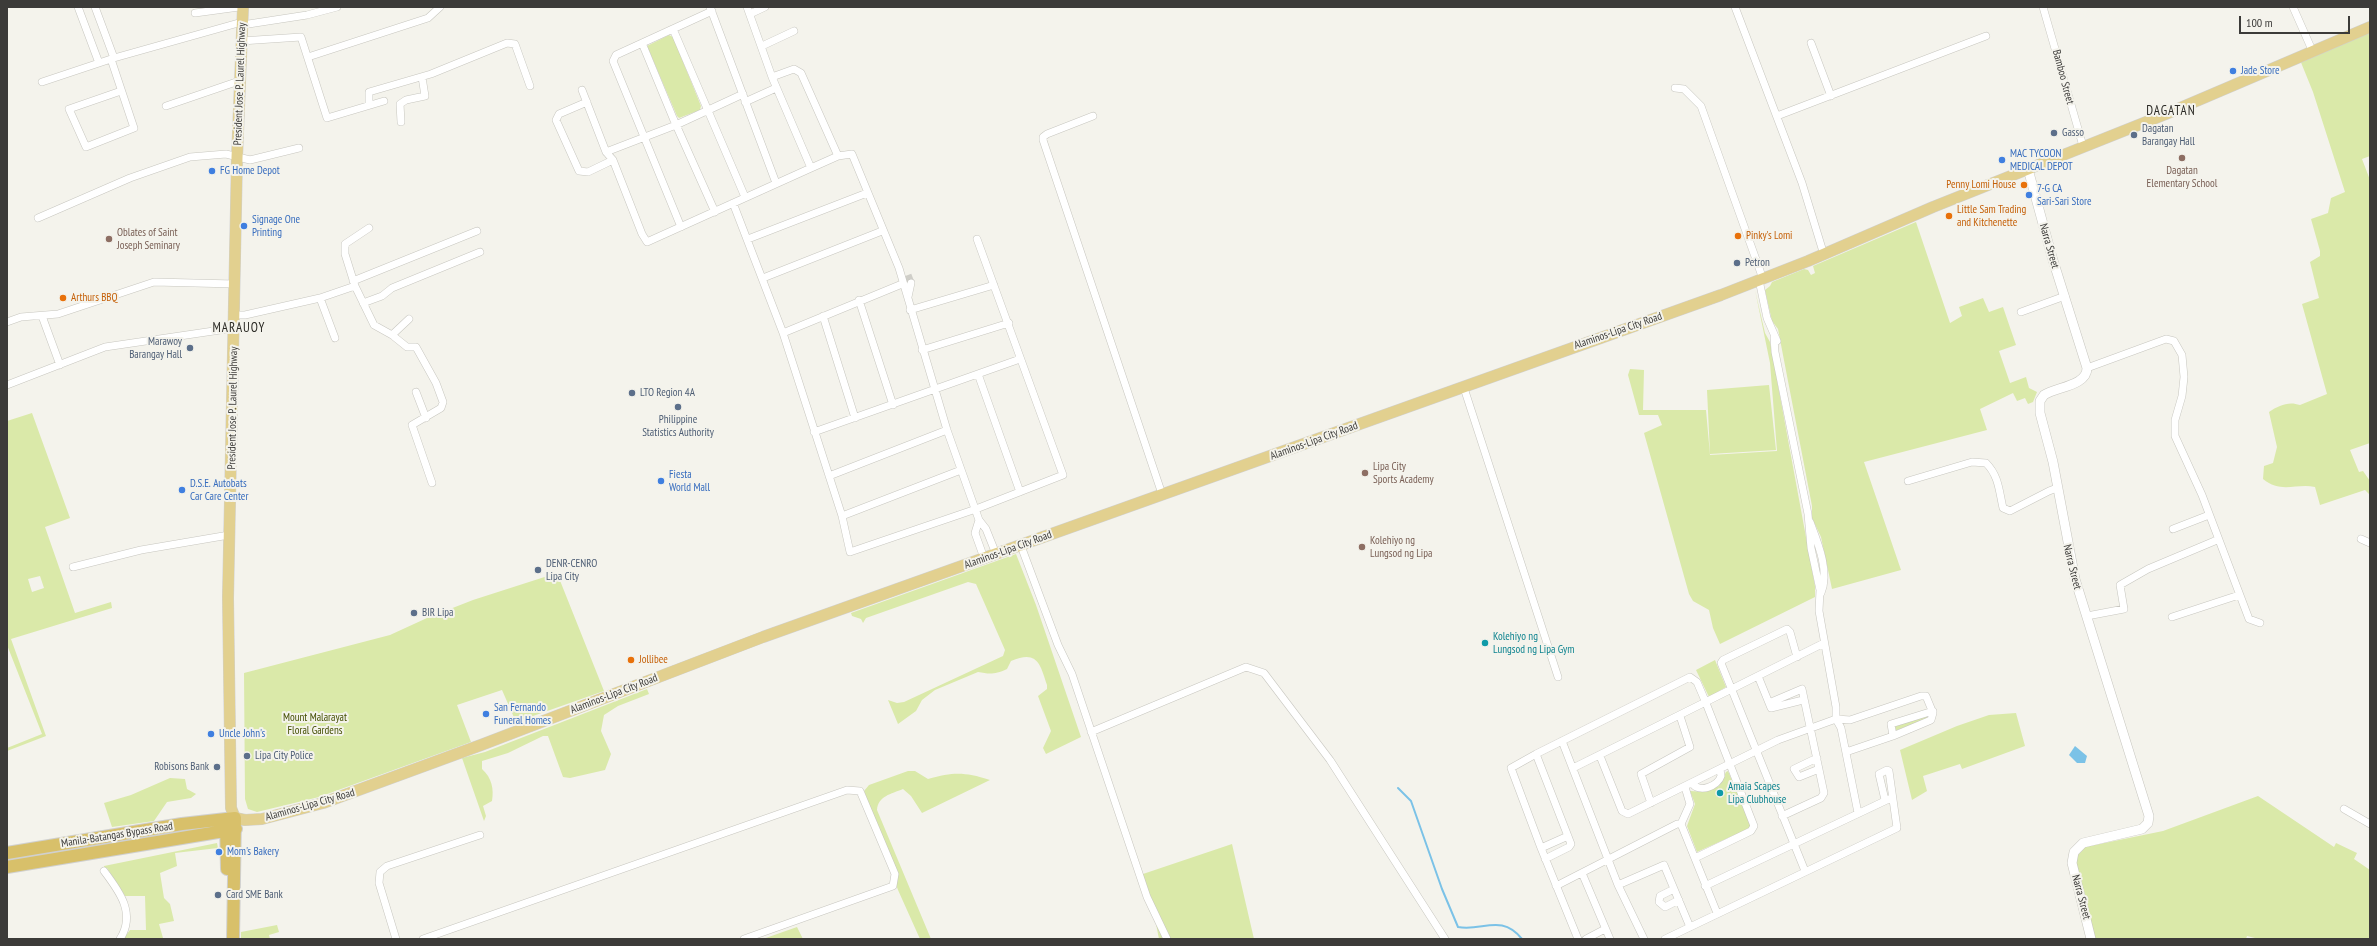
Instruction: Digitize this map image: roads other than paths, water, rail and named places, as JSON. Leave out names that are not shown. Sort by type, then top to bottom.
[{"type":"highway","name":"Manila-Batangas Bypass Road","points":[[7,853],[233,821]]},
{"type":"highway","name":"Manila-Batangas Bypass Road","points":[[7,867],[233,821]]},
{"type":"highway","name":"President Jose P. Laurel Highway","points":[[226,939],[233,821]]},
{"type":"highway","name":"President Jose P. Laurel Highway","points":[[233,821],[233,939]]},
{"type":"main road","name":"President Jose P. Laurel Highway","points":[[233,821],[228,650],[237,158],[243,7]]},
{"type":"main road","name":"Alaminos-Lipa City Road","points":[[233,821],[284,814],[360,790],[763,637],[1464,388],[1761,280],[2083,146],[2166,114],[2312,50],[2370,27]]},
{"type":"street","points":[[78,7],[99,63]]},
{"type":"street","points":[[95,7],[121,91],[135,125],[134,128],[86,147],[69,109],[121,91]]},
{"type":"street","points":[[195,13],[239,7]]},
{"type":"street","points":[[42,82],[112,59],[242,24],[307,14],[337,7]]},
{"type":"street","points":[[308,57],[428,18],[440,7]]},
{"type":"street","points":[[765,7],[748,10],[776,88],[811,168]]},
{"type":"street","points":[[1734,7],[1802,183],[1824,255]]},
{"type":"street","name":"Bamboo Street","points":[[2043,7],[2083,146]]},
{"type":"street","points":[[2293,7],[2312,50]]},
{"type":"street","points":[[681,227],[643,138],[613,61],[616,55],[673,29],[711,9],[776,183]]},
{"type":"street","points":[[673,29],[745,197]]},
{"type":"street","points":[[762,46],[794,31]]},
{"type":"street","points":[[1777,116],[1986,36]]},
{"type":"street","points":[[241,41],[301,37],[327,118],[384,100]]},
{"type":"street","points":[[370,105],[369,92],[422,77],[477,57],[507,43],[515,44],[530,86]]},
{"type":"street","points":[[642,43],[676,125],[715,212]]},
{"type":"street","points":[[1811,43],[1831,96]]},
{"type":"street","points":[[772,77],[794,69],[801,73],[838,156]]},
{"type":"street","points":[[401,122],[400,104],[406,100],[425,96],[422,77]]},
{"type":"street","points":[[166,106],[239,81]]},
{"type":"street","points":[[606,152],[676,125],[708,110],[776,88]]},
{"type":"street","points":[[1675,88],[1684,89],[1701,106],[1761,280],[1767,318],[1774,337],[1775,352],[1808,514],[1820,597],[1819,611],[1836,707],[1836,719],[1840,728],[1846,752],[1858,813]]},
{"type":"street","points":[[582,90],[606,152],[613,160],[645,240],[651,242],[776,183],[838,156],[852,154],[882,231],[899,268],[902,284],[908,297],[910,310],[947,430],[979,520],[986,529],[996,554]]},
{"type":"street","points":[[587,102],[560,114],[556,120],[579,171],[588,172],[613,160]]},
{"type":"street","points":[[1093,116],[1047,134],[1043,136],[1043,140],[1162,494]]},
{"type":"street","points":[[38,218],[130,178],[184,159],[226,154],[237,158],[250,160],[299,148]]},
{"type":"street","name":"Narra Street","points":[[2028,169],[2065,296],[2088,368],[2086,375],[2080,381],[2048,392],[2040,401],[2040,413],[2057,488],[2069,556],[2149,816],[2148,823],[2142,828],[2083,843],[2074,852],[2072,863],[2091,939]]},
{"type":"street","points":[[748,239],[867,193]]},
{"type":"street","points":[[733,203],[783,333],[842,516],[850,552],[976,509],[1064,475],[977,239]]},
{"type":"street","points":[[368,228],[345,244],[344,254],[354,283],[374,325],[392,335],[407,347],[415,346],[418,349],[444,402],[442,406],[426,418],[415,422],[411,427],[432,483]]},
{"type":"street","points":[[235,315],[245,315],[320,298],[477,231]]},
{"type":"street","points":[[763,278],[882,231]]},
{"type":"street","points":[[363,303],[382,296],[392,288],[480,252]]},
{"type":"street","points":[[899,268],[908,275]]},
{"type":"street","points":[[7,322],[21,318],[58,314],[154,282],[235,284]]},
{"type":"street","points":[[908,297],[911,283]]},
{"type":"street","points":[[783,333],[859,300],[902,284]]},
{"type":"street","points":[[910,310],[994,285]]},
{"type":"street","points":[[2021,312],[2065,296]]},
{"type":"street","points":[[320,298],[335,338]]},
{"type":"street","points":[[859,300],[893,405]]},
{"type":"street","points":[[42,316],[60,365]]},
{"type":"street","points":[[823,316],[855,418]]},
{"type":"street","points":[[392,335],[409,319]]},
{"type":"street","points":[[922,350],[1009,323]]},
{"type":"street","points":[[7,385],[105,347],[234,328]]},
{"type":"street","points":[[2088,368],[2166,339],[2174,341],[2182,355],[2184,377],[2182,396],[2175,420],[2175,436],[2202,495],[2217,540],[2249,619],[2260,623]]},
{"type":"street","points":[[814,432],[934,391],[1020,359]]},
{"type":"street","points":[[978,374],[1020,492]]},
{"type":"street","points":[[1464,388],[1558,677]]},
{"type":"street","points":[[416,392],[426,418]]},
{"type":"street","points":[[829,476],[947,430]]},
{"type":"street","points":[[1908,481],[1972,462],[1986,463],[1993,471],[1999,483],[2003,508],[2010,511],[2048,491],[2057,488]]},
{"type":"street","points":[[842,516],[961,470]]},
{"type":"street","points":[[2173,530],[2209,515]]},
{"type":"street","points":[[979,520],[975,533],[984,558]]},
{"type":"street","points":[[73,567],[141,550],[230,535]]},
{"type":"street","points":[[2361,539],[2370,543]]},
{"type":"street","points":[[2087,616],[2124,609],[2120,585],[2148,569],[2217,540]]},
{"type":"street","points":[[1021,546],[1058,645],[1072,674],[1148,897],[1167,939]]},
{"type":"street","points":[[2172,617],[2239,595]]},
{"type":"street","points":[[1796,657],[1790,632],[1787,629],[1723,660],[1722,665],[1805,872]]},
{"type":"street","points":[[1573,768],[1600,756],[1824,643]]},
{"type":"street","points":[[1091,732],[1246,667],[1264,673],[1330,760],[1445,939]]},
{"type":"street","points":[[1758,676],[1769,703],[1774,709],[1803,700]]},
{"type":"street","points":[[1578,939],[1511,770],[1514,766],[1536,754],[1687,678],[1695,679],[1706,703],[1754,828],[1750,832],[1695,858]]},
{"type":"street","points":[[1769,703],[1800,688],[1802,690],[1817,758],[1823,796],[1782,816]]},
{"type":"street","points":[[1600,756],[1623,813],[1631,814],[1778,740],[1836,719],[1850,720],[1924,695],[1926,696],[1933,711],[1931,720],[1893,736],[1846,752]]},
{"type":"street","points":[[1893,736],[1891,724],[1933,711]]},
{"type":"street","points":[[1651,803],[1641,774],[1690,747],[1680,716]]},
{"type":"street","points":[[1562,741],[1618,885],[1644,939]]},
{"type":"street","points":[[1536,754],[1568,836],[1570,846],[1545,859]]},
{"type":"street","points":[[1817,758],[1794,769],[1799,777],[1819,769]]},
{"type":"street","points":[[1692,783],[1695,787],[1702,788],[1717,783],[1721,776],[1720,769]]},
{"type":"street","points":[[1665,939],[1897,828],[1889,772],[1886,770],[1879,774],[1885,800]]},
{"type":"street","points":[[1685,787],[1690,804],[1681,824],[1717,913]]},
{"type":"street","points":[[423,939],[847,790],[860,791],[896,874],[893,886],[744,939]]},
{"type":"street","points":[[1705,886],[1885,800],[1894,799]]},
{"type":"street","points":[[2344,809],[2370,824]]},
{"type":"street","points":[[1556,886],[1677,824],[1681,824]]},
{"type":"street","points":[[396,939],[379,883],[380,872],[387,866],[480,835]]},
{"type":"street","points":[[1541,848],[1568,836]]},
{"type":"street","points":[[1618,885],[1664,865],[1690,926]]},
{"type":"street","points":[[104,871],[122,899],[128,920],[127,927],[120,939]]},
{"type":"street","points":[[1582,873],[1610,939]]},
{"type":"street","points":[[1674,889],[1660,896],[1659,902],[1665,907],[1679,900]]},
{"type":"street","points":[[1586,939],[1605,929]]},
{"type":"water","points":[[2075,746],[2087,756],[2085,763],[2077,763],[2069,755]]},
{"type":"waterway","points":[[1398,788],[1411,801],[1442,889],[1458,927],[1467,928],[1499,925],[1514,931],[1522,939]]},
{"type":"tunnel","points":[[908,275],[911,283]]},
{"type":"place","name":"Jade Store","points":[[2233,71]]},
{"type":"place","name":"Gasso","points":[[2054,133]]},
{"type":"place","name":"Dagatan Barangay Hall","points":[[2134,135]]},
{"type":"place","name":"Dagatan Elementary School","points":[[2182,158]]},
{"type":"place","name":"MAC TYCOON MEDICAL DEPOT","points":[[2002,160]]},
{"type":"place","name":"FG Home Depot","points":[[212,171]]},
{"type":"place","name":"Penny Lomi House","points":[[2024,185]]},
{"type":"place","name":"7-G CA Sari-Sari Store","points":[[2029,195]]},
{"type":"place","name":"Little Sam Trading and Kitchenette","points":[[1949,216]]},
{"type":"place","name":"Signage One Printing","points":[[244,226]]},
{"type":"place","name":"Pinky's Lomi","points":[[1738,236]]},
{"type":"place","name":"Oblates of Saint Joseph Seminary","points":[[109,239]]},
{"type":"place","name":"Petron","points":[[1737,263]]},
{"type":"place","name":"Arthurs BBQ","points":[[63,298]]},
{"type":"place","name":"Marawoy Barangay Hall","points":[[190,348]]},
{"type":"place","name":"LTO Region 4A","points":[[632,393]]},
{"type":"place","name":"Philippine Statistics Authority","points":[[678,407]]},
{"type":"place","name":"Lipa City Sports Academy","points":[[1365,473]]},
{"type":"place","name":"Fiesta World Mall","points":[[661,481]]},
{"type":"place","name":"D.S.E. Autobats Car Care Center","points":[[182,490]]},
{"type":"place","name":"Kolehiyo ng Lungsod ng Lipa","points":[[1362,547]]},
{"type":"place","name":"DENR-CENRO Lipa City","points":[[538,570]]},
{"type":"place","name":"BIR Lipa","points":[[414,613]]},
{"type":"place","name":"Kolehiyo ng Lungsod ng Lipa Gym","points":[[1485,643]]},
{"type":"place","name":"Jollibee","points":[[631,660]]},
{"type":"place","name":"San Fernando Funeral Homes","points":[[486,714]]},
{"type":"place","name":"Uncle John's","points":[[211,734]]},
{"type":"place","name":"Lipa City Police","points":[[247,756]]},
{"type":"place","name":"Robisons Bank","points":[[217,767]]},
{"type":"place","name":"Amaia Scapes Lipa Clubhouse","points":[[1720,793]]},
{"type":"place","name":"Mom's Bakery","points":[[219,852]]},
{"type":"place","name":"Card SME Bank","points":[[218,895]]},
{"type":"district","name":"DAGATAN","points":[[2171,111]]},
{"type":"district","name":"MARAUOY","points":[[239,328]]},
{"type":"park label","name":"Mount Malarayat Floral Gardens","points":[[315,724]]}]
